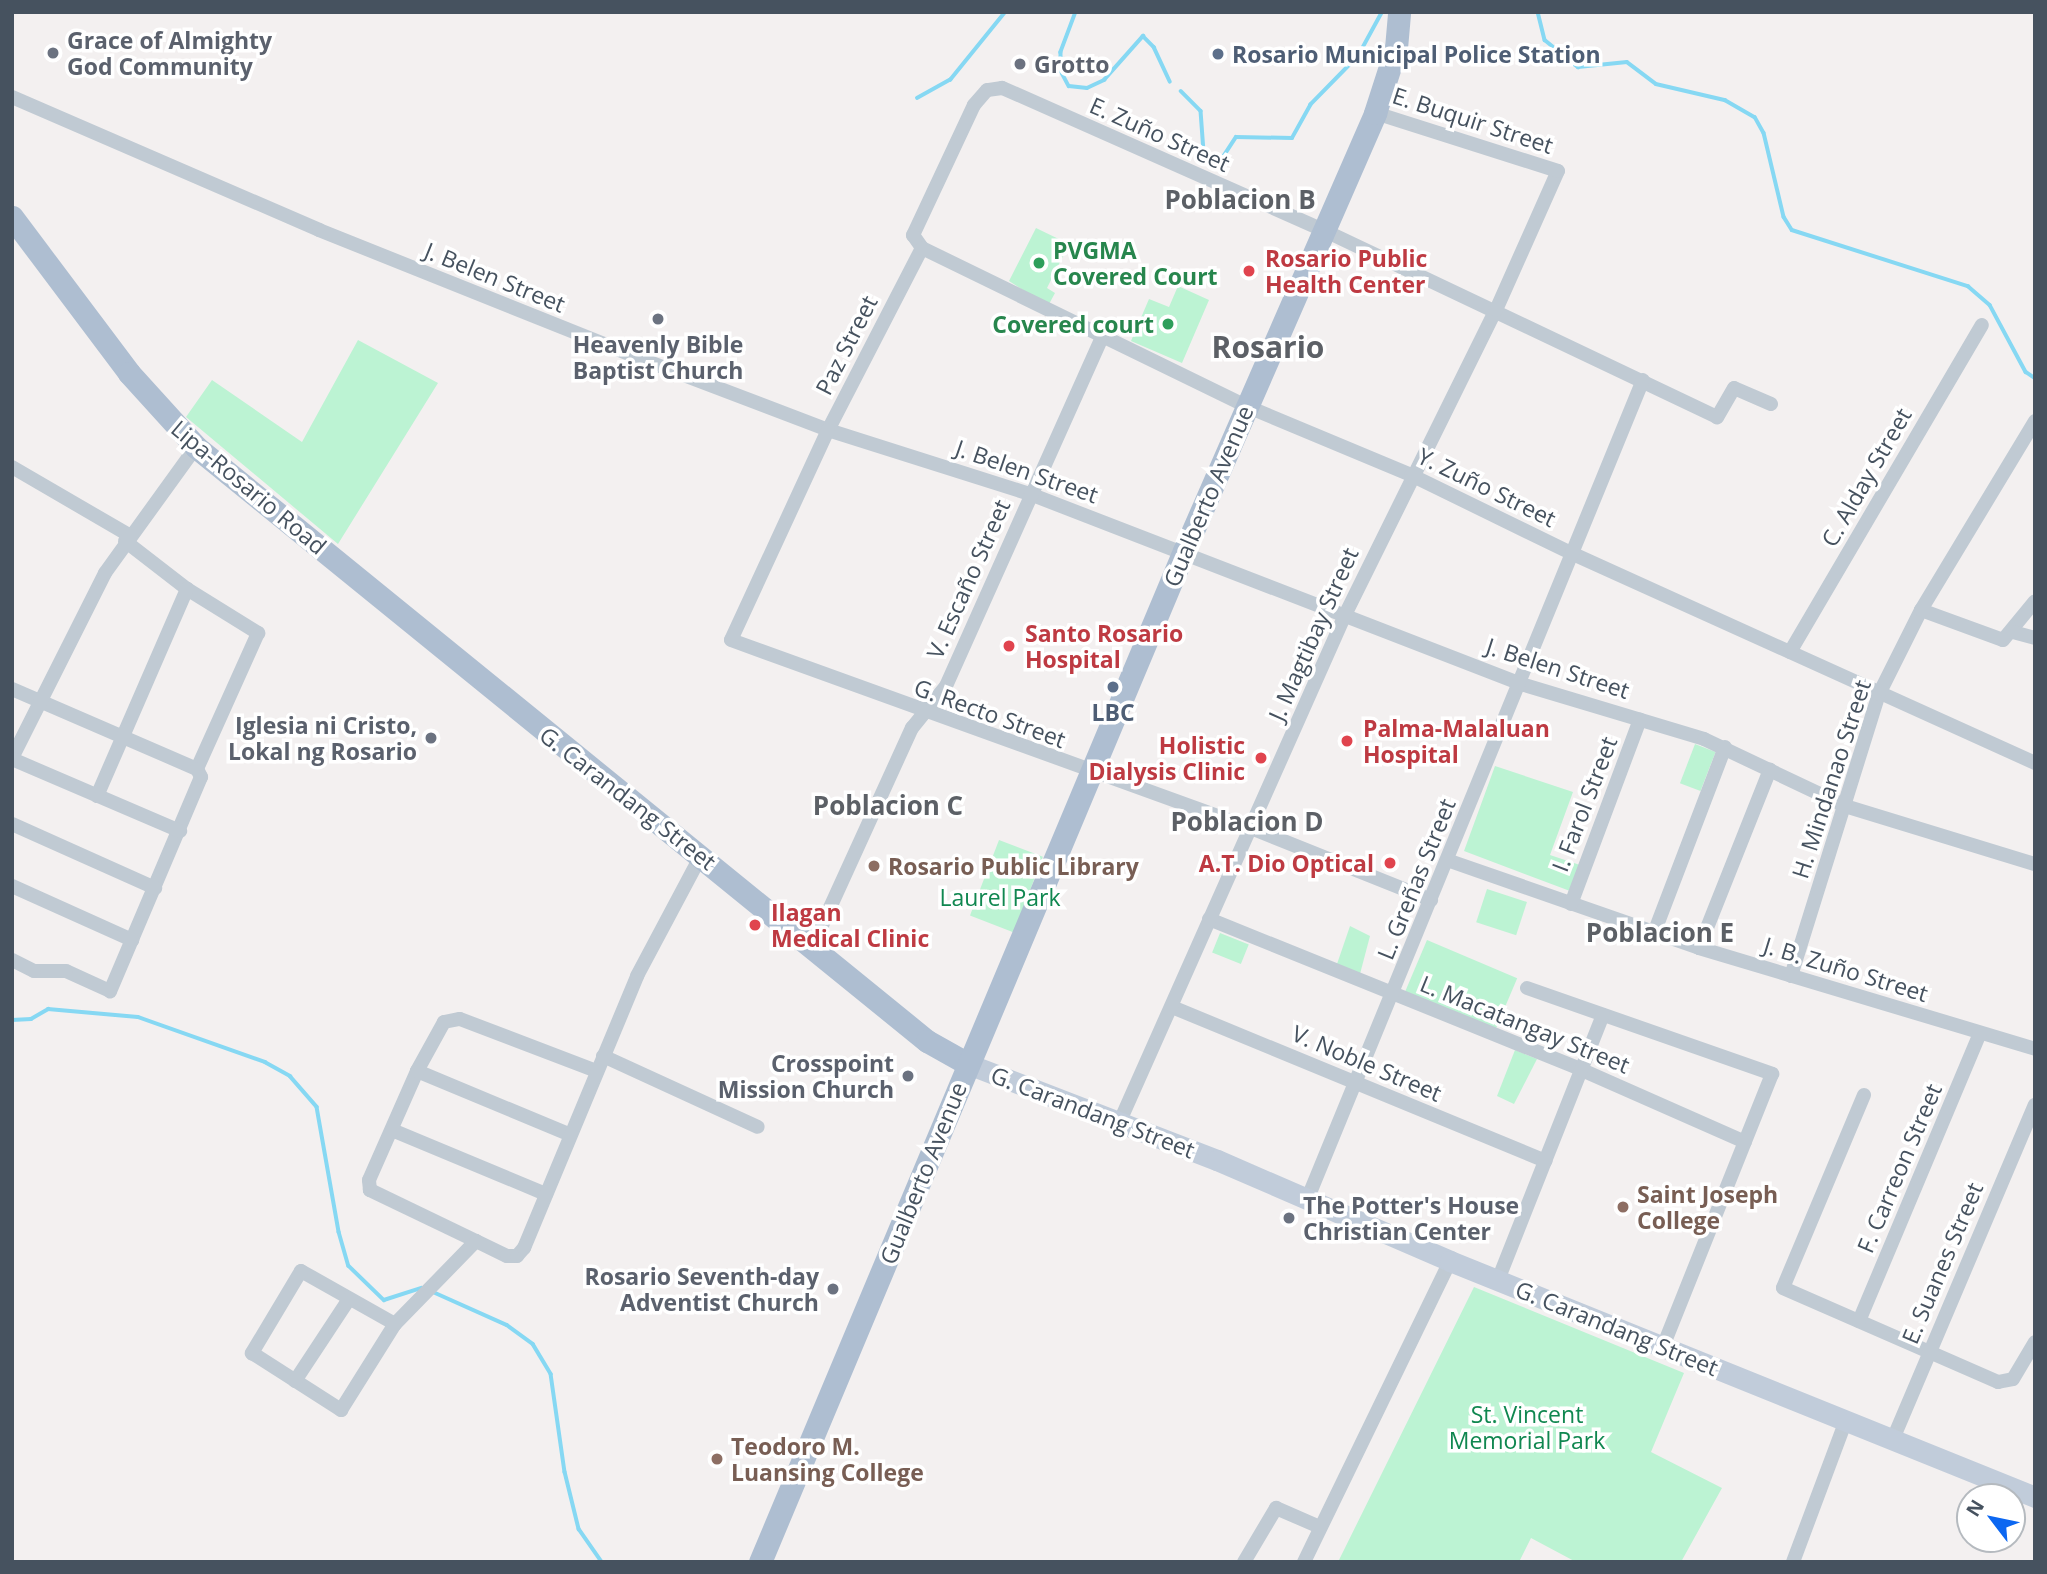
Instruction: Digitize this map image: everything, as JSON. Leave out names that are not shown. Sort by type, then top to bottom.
[{"type":"main road","name":"Gualberto Avenue","points":[[760,1562],[1184,551],[1375,113],[1395,48],[1399,12]]},
{"type":"main road","name":"Lipa-Rosario Road","points":[[12,217],[129,373],[196,447],[398,610]]},
{"type":"main road","name":"G. Carandang Street","points":[[398,610],[531,723],[702,854],[927,1041],[968,1064],[1120,1121],[1450,1261],[2035,1497]]},
{"type":"street","name":"E. Zuño Street","points":[[1002,88],[1323,230],[1717,417],[1734,388],[1771,404]]},
{"type":"street","name":"Paz Street","points":[[731,640],[828,429],[922,248],[913,235],[974,105],[987,90],[1002,88]]},
{"type":"street","name":"J. Belen Street","points":[[12,97],[331,235],[828,429],[1030,494],[1184,551],[1521,684],[1725,747],[1845,806],[2035,864]]},
{"type":"street","name":"E. Buquir Street","points":[[1375,113],[1558,171]]},
{"type":"street","name":"J. Magtibay Street","points":[[1120,1121],[1345,615],[1411,475],[1496,310],[1558,171]]},
{"type":"street","name":"Y. Zuño Street","points":[[922,248],[1246,406],[1411,475],[1571,553],[2035,763]]},
{"type":"street","name":"C. Alday Street","points":[[1790,652],[1982,325]]},
{"type":"street","name":"V. Escaño Street","points":[[813,945],[912,728],[928,714],[946,686],[1102,337]]},
{"type":"street","name":"L. Greñas Street","points":[[1307,1199],[1357,1084],[1643,380]]},
{"type":"street","name":"H. Mindanao Street","points":[[1791,976],[1879,694],[1922,610],[2035,421]]},
{"type":"street","points":[[180,831],[12,759],[39,700],[127,538],[196,447]]},
{"type":"street","points":[[12,467],[127,538],[187,589],[258,633],[197,769],[201,786],[110,991],[66,971],[34,971],[12,960]]},
{"type":"street","points":[[97,796],[187,589]]},
{"type":"street","points":[[1922,610],[1991,638],[2003,640],[2013,632],[2035,601]]},
{"type":"street","points":[[2013,632],[2035,638]]},
{"type":"street","name":"G. Recto Street","points":[[731,640],[1092,774],[1251,828],[1431,900]]},
{"type":"street","points":[[12,689],[197,769]]},
{"type":"street","name":"I. Farol Street","points":[[1571,904],[1640,719]]},
{"type":"street","points":[[1654,933],[1725,747]]},
{"type":"street","points":[[1699,948],[1770,770]]},
{"type":"street","points":[[12,824],[155,888]]},
{"type":"street","points":[[596,1072],[453,1017],[444,1022],[417,1072],[369,1180],[370,1190],[494,1252],[517,1256],[645,960],[702,854]]},
{"type":"street","name":"J. B. Zuño Street","points":[[1447,860],[1699,948],[2035,1049]]},
{"type":"street","points":[[12,886],[132,940]]},
{"type":"street","name":"L. Macatangay Street","points":[[1209,919],[1582,1070],[1745,1142]]},
{"type":"street","points":[[1527,988],[1772,1074],[1662,1347]]},
{"type":"street","name":"V. Noble Street","points":[[1172,1007],[1545,1161]]},
{"type":"street","points":[[1498,1280],[1603,1015]]},
{"type":"street","name":"F. Carreon Street","points":[[1859,1321],[1980,1033]]},
{"type":"street","points":[[603,1056],[758,1126]]},
{"type":"street","points":[[417,1072],[568,1134]]},
{"type":"street","points":[[1864,1095],[1783,1288],[1997,1382],[2013,1379],[2030,1367],[2035,1342]]},
{"type":"street","name":"E. Suanes Street","points":[[1893,1439],[2035,1105]]},
{"type":"street","points":[[392,1130],[546,1194]]},
{"type":"street","points":[[395,1324],[301,1271],[251,1353],[341,1410],[395,1324],[476,1241]]},
{"type":"street","points":[[1304,1562],[1450,1261]]},
{"type":"street","points":[[295,1381],[349,1299]]},
{"type":"street","points":[[1793,1562],[1846,1420]]},
{"type":"street","points":[[1244,1562],[1276,1508],[1320,1527]]},
{"type":"green space","name":"PVGMA Covered Court","points":[[1036,228],[1069,244],[1047,288],[1055,293],[1048,306],[1009,281]]},
{"type":"green space","name":"Covered court","points":[[1178,286],[1209,300],[1182,363],[1131,341],[1149,299],[1169,307]]},
{"type":"green space","points":[[358,340],[438,383],[338,544],[186,417],[212,380],[302,442]]},
{"type":"green space","points":[[1695,744],[1716,752],[1700,791],[1680,783]]},
{"type":"green space","points":[[1495,766],[1573,792],[1550,855],[1580,865],[1570,891],[1464,851]]},
{"type":"green space","name":"Laurel Park","points":[[999,840],[1043,857],[1014,932],[970,916]]},
{"type":"green space","points":[[1487,889],[1527,902],[1516,935],[1476,922]]},
{"type":"green space","points":[[1350,926],[1370,936],[1360,974],[1337,964]]},
{"type":"green space","points":[[1220,933],[1249,945],[1241,964],[1212,952]]},
{"type":"green space","points":[[1427,940],[1517,978],[1495,1032],[1404,993]]},
{"type":"green space","points":[[1515,1050],[1537,1059],[1514,1104],[1497,1096]]},
{"type":"green space","name":"St. Vincent Memorial Park","points":[[1474,1287],[1684,1373],[1651,1452],[1722,1488],[1681,1562],[1576,1562],[1531,1538],[1519,1562],[1338,1562]]},
{"type":"waterway","points":[[917,98],[950,80],[1005,12]]},
{"type":"waterway","points":[[1076,12],[1061,52],[1061,71],[1069,86],[1087,88],[1104,80],[1143,36],[1154,47],[1170,82]]},
{"type":"waterway","points":[[1181,91],[1201,111],[1204,152],[1214,162],[1221,160],[1236,137],[1292,138],[1310,105],[1358,56],[1382,12]]},
{"type":"waterway","points":[[1538,12],[1545,40],[1578,67],[1627,62],[1656,84],[1725,100],[1755,117],[1764,133],[1784,217],[1792,230],[1968,286],[1990,305],[2026,372],[2035,378]]},
{"type":"waterway","points":[[12,1020],[31,1019],[48,1009],[138,1017],[265,1062],[290,1076],[317,1107],[339,1232],[349,1266],[384,1300],[421,1288]]},
{"type":"waterway","points":[[431,1291],[507,1325],[533,1344],[551,1374],[565,1472],[579,1529],[602,1562]]},
{"type":"place","name":"Grace of Almighty God Community","points":[[53,53]]},
{"type":"place","name":"Rosario Municipal Police Station","points":[[1218,54]]},
{"type":"place","name":"Grotto","points":[[1020,64]]},
{"type":"place","name":"PVGMA Covered Court","points":[[1039,263]]},
{"type":"place","name":"Rosario Public Health Center","points":[[1249,271]]},
{"type":"place","name":"Heavenly Bible Baptist Church","points":[[658,319]]},
{"type":"place","name":"Covered court","points":[[1168,324]]},
{"type":"place","name":"Santo Rosario Hospital","points":[[1009,646]]},
{"type":"place","name":"LBC","points":[[1113,687]]},
{"type":"place","name":"Iglesia ni Cristo, Lokal ng Rosario","points":[[431,738]]},
{"type":"place","name":"Palma-Malaluan Hospital","points":[[1347,741]]},
{"type":"place","name":"Holistic Dialysis Clinic","points":[[1261,758]]},
{"type":"place","name":"A.T. Dio Optical","points":[[1390,863]]},
{"type":"place","name":"Rosario Public Library","points":[[874,866]]},
{"type":"place","name":"Ilagan Medical Clinic","points":[[755,925]]},
{"type":"place","name":"Crosspoint Mission Church","points":[[908,1076]]},
{"type":"place","name":"Saint Joseph College","points":[[1623,1207]]},
{"type":"place","name":"The Potter's House Christian Center","points":[[1289,1218]]},
{"type":"place","name":"Rosario Seventh-day Adventist Church","points":[[833,1289]]},
{"type":"place","name":"Teodoro M. Luansing College","points":[[717,1459]]},
{"type":"district","name":"Poblacion B","points":[[1240,200]]},
{"type":"district","name":"Rosario","points":[[1268,347]]},
{"type":"district","name":"Poblacion C","points":[[888,806]]},
{"type":"district","name":"Poblacion D","points":[[1247,822]]},
{"type":"district","name":"Poblacion E","points":[[1660,933]]}]
